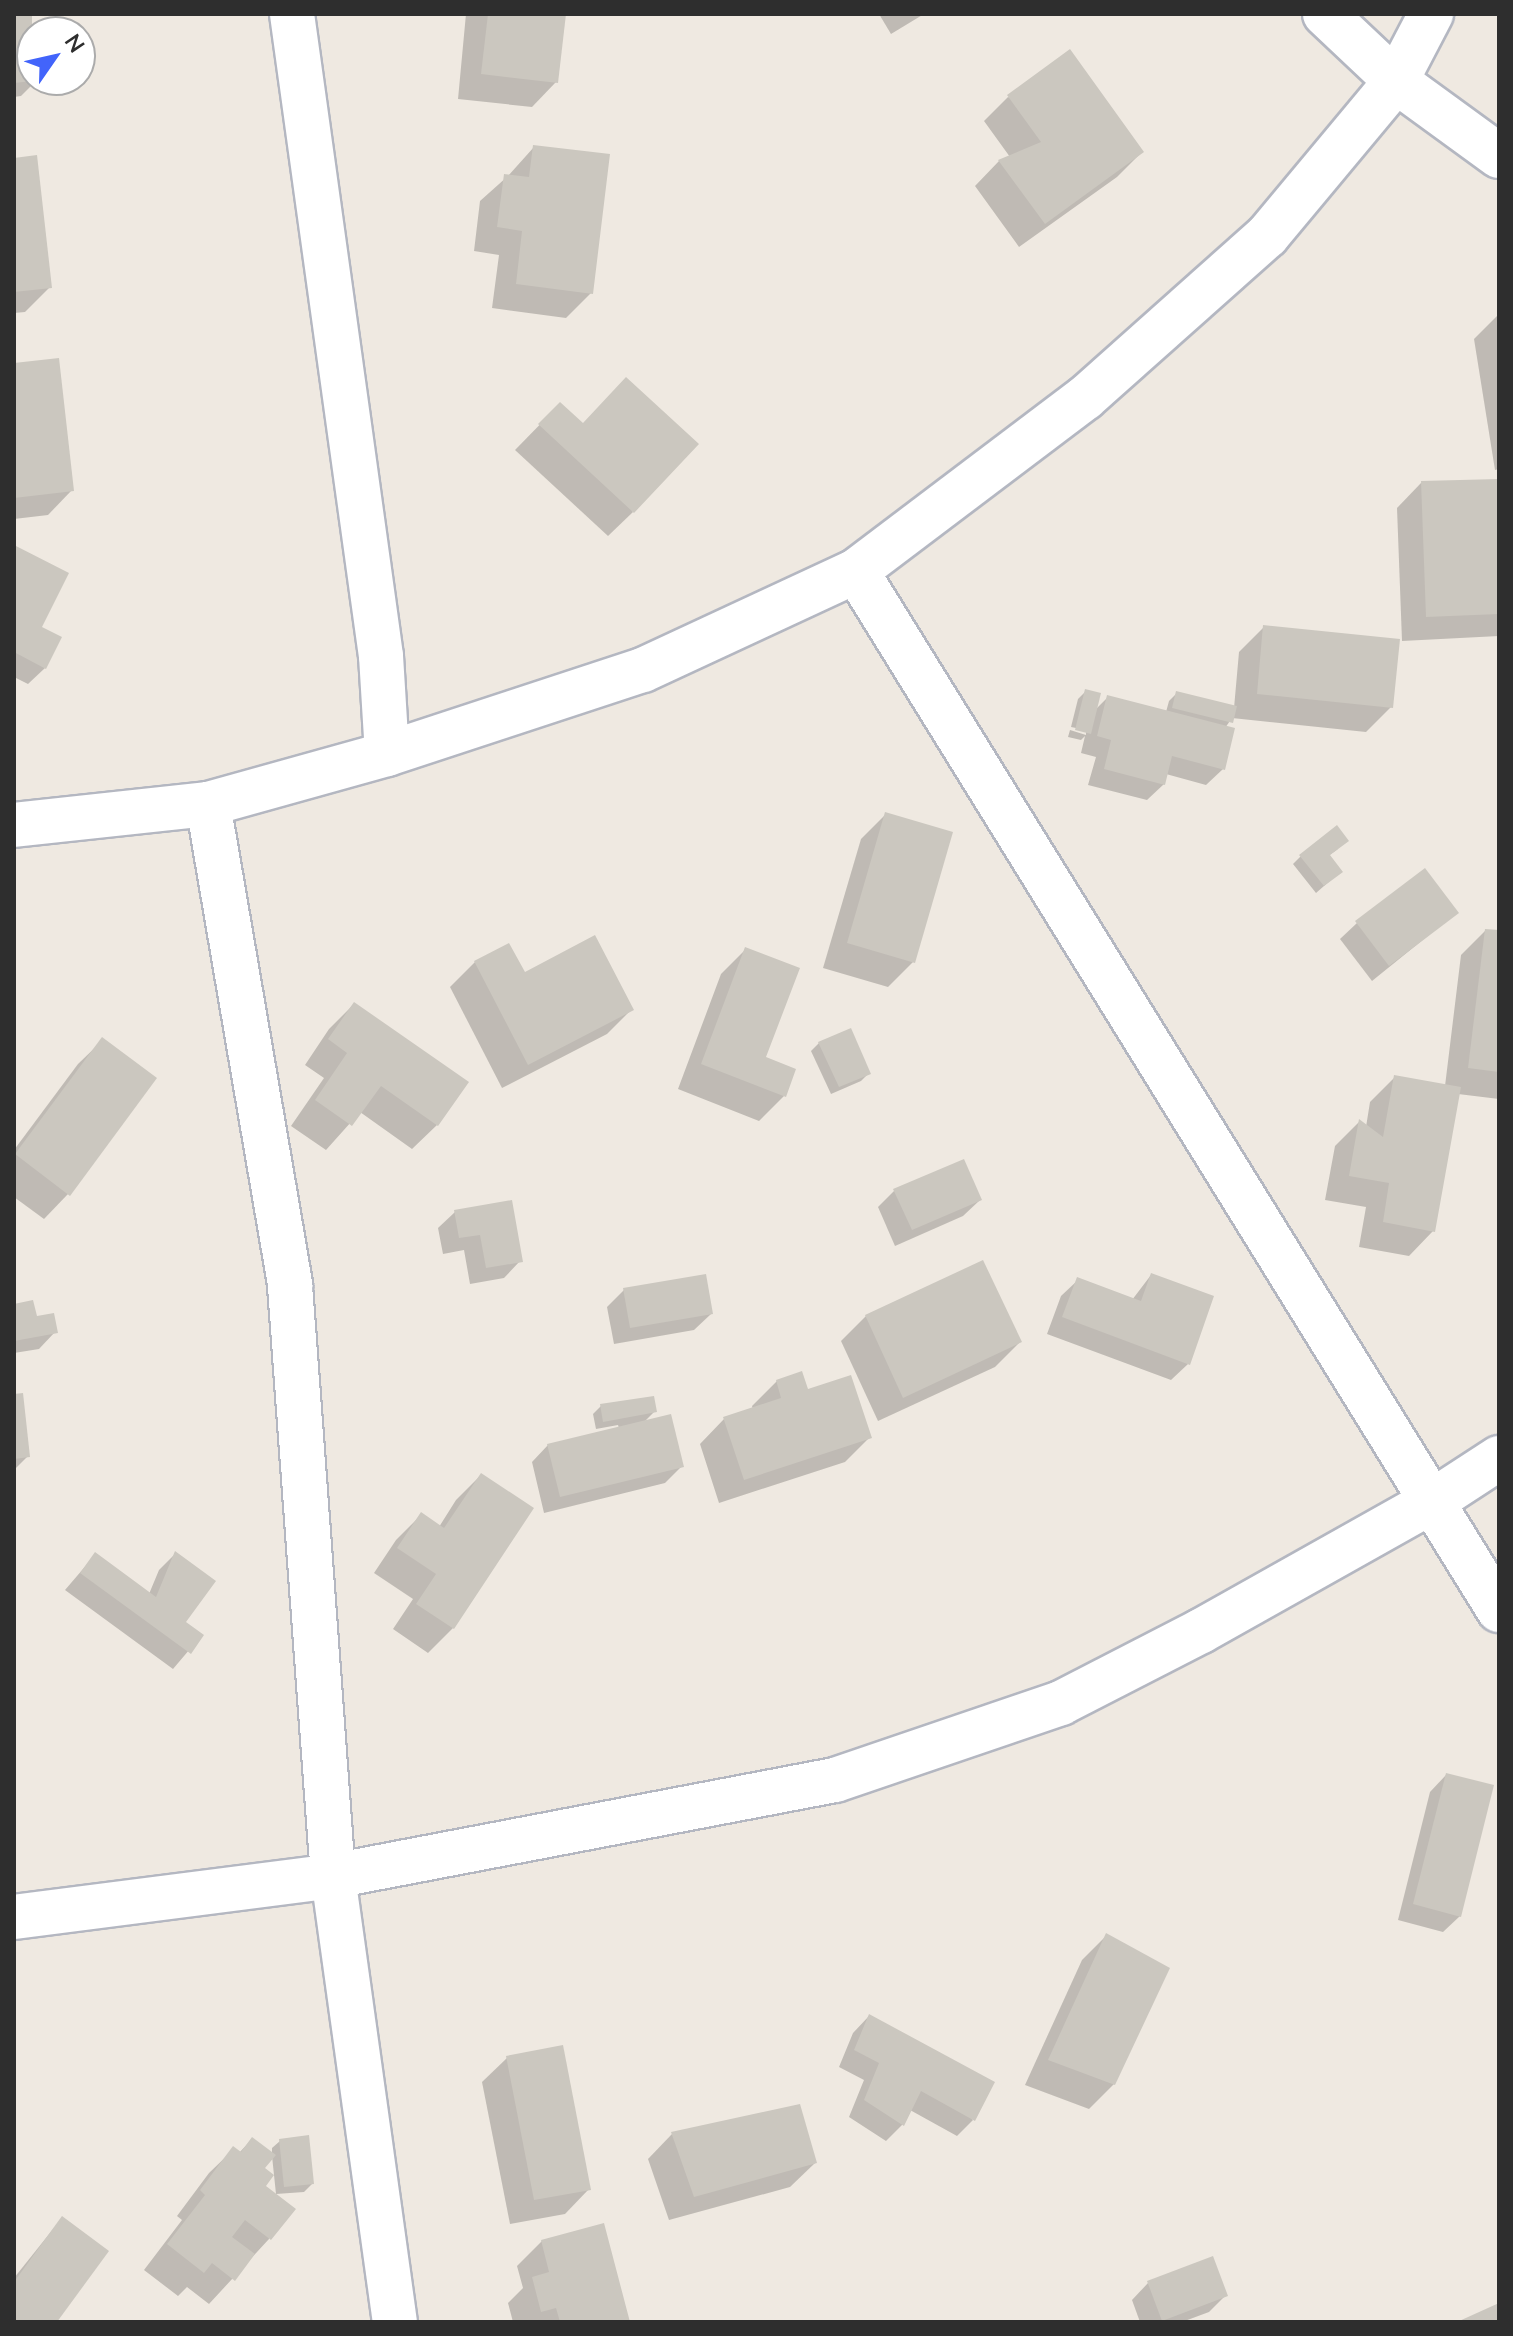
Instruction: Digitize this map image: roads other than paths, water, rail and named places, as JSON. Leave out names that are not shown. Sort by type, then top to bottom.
[{"type":"street","points":[[292,14],[381,656],[387,754]]},
{"type":"street","points":[[1325,14],[1396,81],[1499,156]]},
{"type":"street","points":[[14,825],[208,804],[387,754],[643,670],[856,571],[1085,398],[1267,236],[1396,81],[1431,14]]},
{"type":"street","points":[[856,571],[1499,1610]]},
{"type":"street","points":[[208,804],[290,1286],[333,1876],[395,2322]]},
{"type":"street","points":[[14,1917],[333,1876],[835,1780],[1061,1703],[1201,1631],[1433,1501],[1499,1458]]}]
